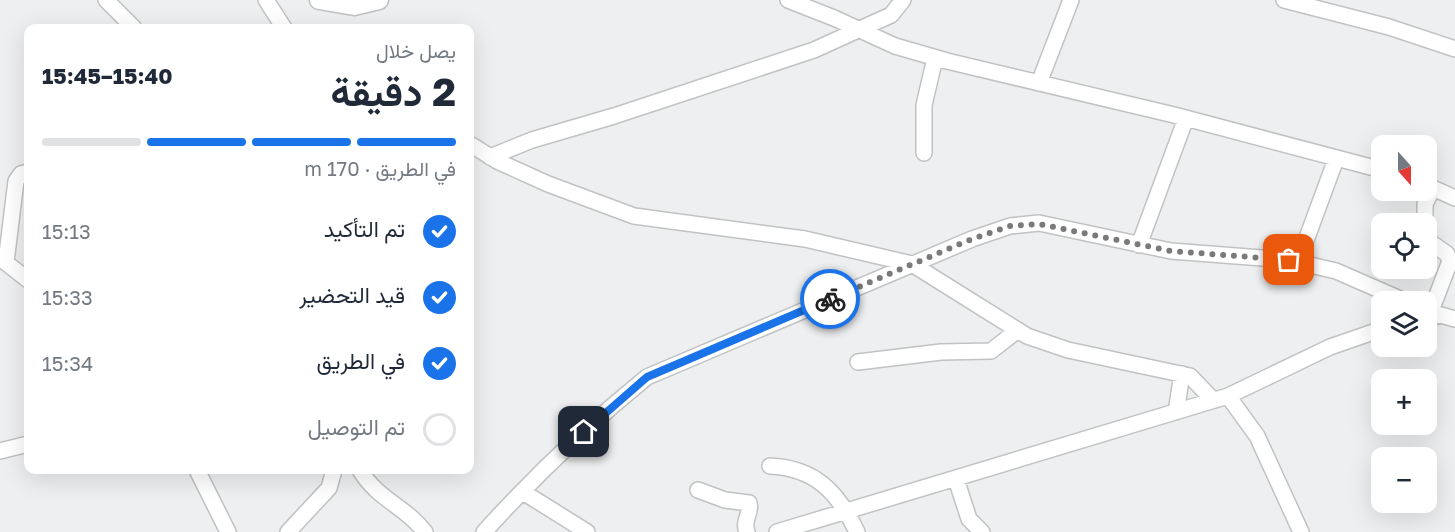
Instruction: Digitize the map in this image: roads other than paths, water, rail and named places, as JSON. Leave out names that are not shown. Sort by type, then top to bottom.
[{"type":"main road","points":[[319,0],[354,6],[378,0]]},
{"type":"street","points":[[106,0],[130,24]]},
{"type":"street","points":[[266,0],[281,24]]},
{"type":"street","points":[[788,0],[895,46],[935,58],[1186,118],[1371,167]]},
{"type":"street","points":[[490,157],[532,140],[614,116],[814,50],[891,15],[903,0]]},
{"type":"street","points":[[1040,83],[1071,0]]},
{"type":"street","points":[[1284,0],[1389,27],[1455,49]]},
{"type":"street","points":[[924,153],[924,105],[935,58]]},
{"type":"street","points":[[1138,244],[1186,118]]},
{"type":"street","points":[[474,147],[490,157],[558,188],[634,216],[805,239],[879,254],[912,264],[1043,343],[1182,374],[1195,380],[1213,400]]},
{"type":"street","points":[[1298,262],[1336,159]]},
{"type":"street","points":[[24,173],[16,181],[3,260],[24,277]]},
{"type":"street","points":[[1437,190],[1455,198]]},
{"type":"street","points":[[484,532],[616,402],[647,377],[912,264],[1010,226],[1039,224],[1171,251],[1236,254],[1298,262],[1336,271],[1382,291]]},
{"type":"street","points":[[1437,247],[1447,254],[1450,261],[1437,311]]},
{"type":"street","points":[[858,362],[930,353],[991,351],[1018,330]]},
{"type":"street","points":[[780,532],[846,510],[1228,396],[1330,347],[1371,333]]},
{"type":"street","points":[[1176,412],[1182,374]]},
{"type":"street","points":[[1228,396],[1257,436],[1301,532]]},
{"type":"street","points":[[0,451],[24,445]]},
{"type":"street","points":[[770,466],[792,467],[806,472],[827,488],[846,510],[857,532]]},
{"type":"street","points":[[199,474],[228,532]]},
{"type":"street","points":[[288,532],[329,488],[333,474]]},
{"type":"street","points":[[363,474],[376,493],[411,516],[425,532]]},
{"type":"street","points":[[956,479],[969,519],[982,532]]},
{"type":"street","points":[[698,490],[725,500],[749,502],[751,508],[745,520],[747,532]]},
{"type":"street","points":[[523,492],[587,532]]}]
